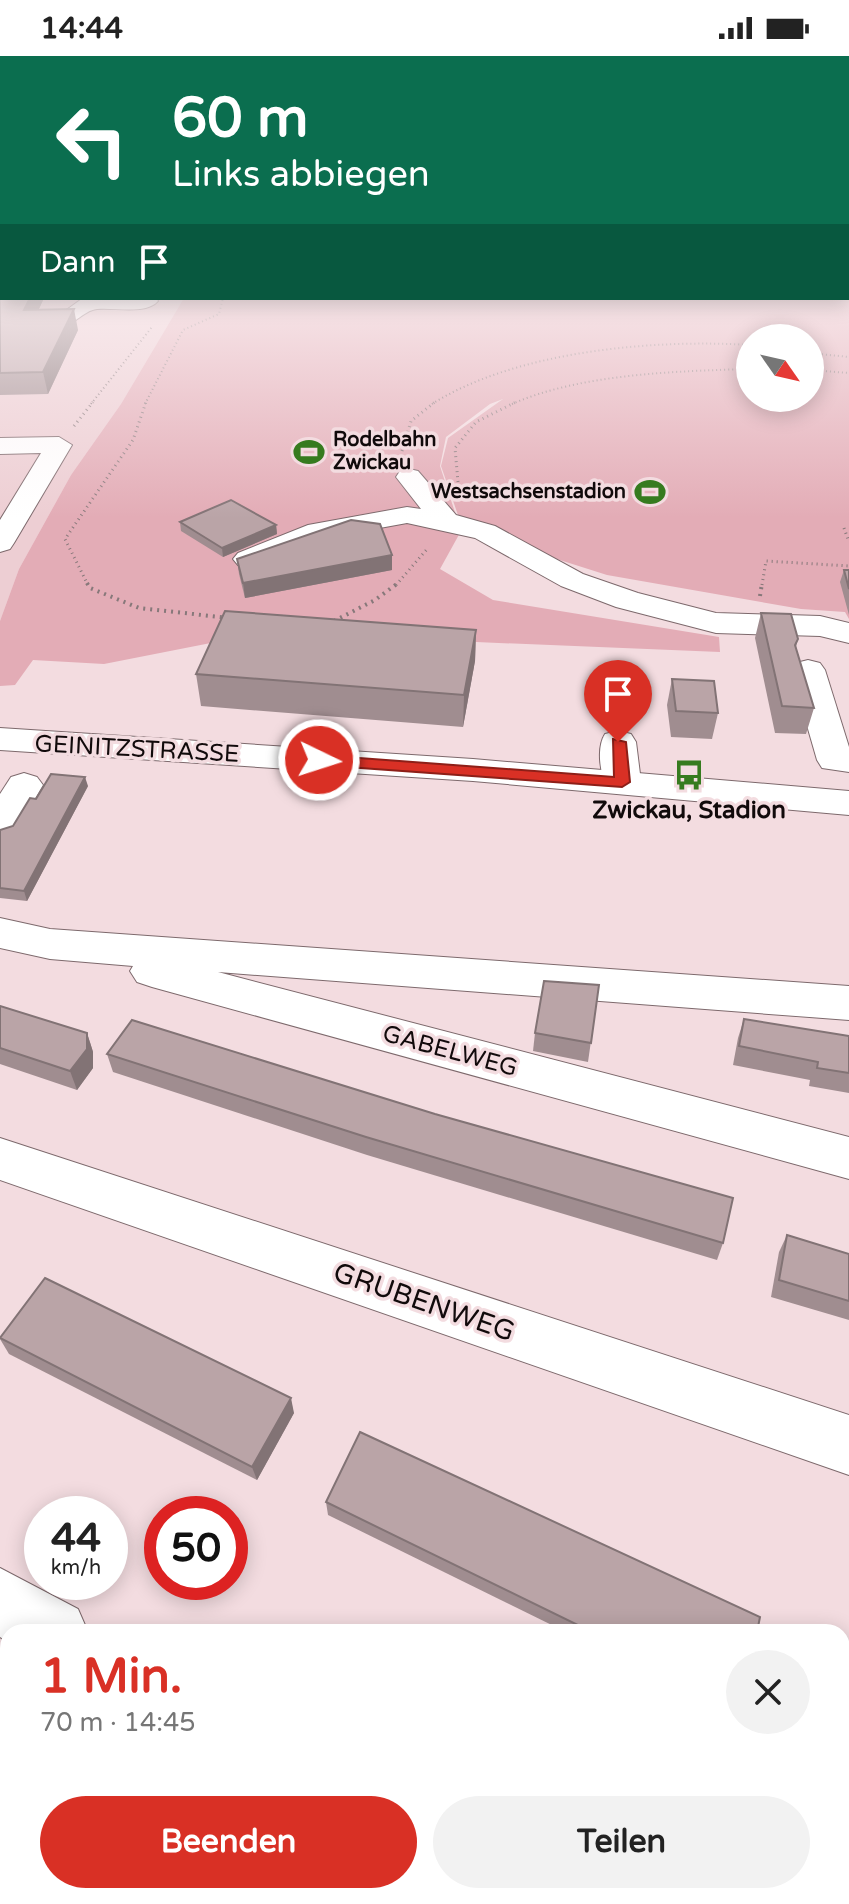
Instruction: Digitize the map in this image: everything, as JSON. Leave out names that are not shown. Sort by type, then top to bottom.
[{"type":"street","points":[[0,446],[59,445]]},
{"type":"street","points":[[0,543],[59,445]]},
{"type":"street","points":[[409,477],[446,521]]},
{"type":"street","points":[[238,562],[318,531],[407,515],[446,521],[485,532],[572,580],[627,600],[716,623],[820,626],[849,633]]},
{"type":"street","points":[[808,670],[835,760],[849,761]]},
{"type":"street","name":"GEINITZSTRASSE","points":[[0,739],[622,782],[849,803]]},
{"type":"street","points":[[618,742],[622,782]]},
{"type":"street","points":[[0,825],[24,785]]},
{"type":"street","name":"GABELWEG","points":[[0,933],[849,1158]]},
{"type":"street","name":"GABELWEG","points":[[50,944],[849,1003]]},
{"type":"street","name":"GRUBENWEG","points":[[3,1171],[849,1445]]},
{"type":"street","points":[[0,1601],[41,1624]]},
{"type":"path","points":[[59,445],[137,345]]},
{"type":"path","points":[[175,345],[139,415],[133,440],[65,539],[90,588],[139,608],[239,619]]},
{"type":"path","points":[[409,477],[401,464],[405,432],[416,415],[443,397],[516,371],[641,345]]},
{"type":"path","points":[[824,354],[849,357]]},
{"type":"path","points":[[463,491],[455,478],[459,438],[481,419],[512,402],[566,387],[625,377],[736,370]]},
{"type":"path","points":[[824,371],[849,373]]},
{"type":"path","points":[[327,624],[371,606],[414,570],[446,521]]},
{"type":"path","points":[[844,528],[849,542]]},
{"type":"path","points":[[774,599],[760,597],[766,561],[849,566]]},
{"type":"shaded area","points":[[0,345],[156,345],[121,404],[71,475],[19,569],[0,621]]},
{"type":"shaded area","points":[[156,345],[736,345],[736,412],[824,412],[824,345],[849,345],[849,619],[845,612],[801,609],[607,575],[544,555],[459,518],[441,466],[448,438],[503,399],[490,404],[446,437],[440,466],[461,531],[440,569],[493,600],[719,637],[720,652],[476,642],[426,653],[226,640],[104,664],[33,660],[15,685],[0,686],[0,621],[19,569],[71,475],[121,404]]},
{"type":"building","points":[[0,345],[56,345],[43,372],[0,373]]},
{"type":"building","points":[[231,500],[276,525],[222,548],[180,522]]},
{"type":"building","points":[[351,520],[380,524],[392,555],[243,583],[237,559]]},
{"type":"building","points":[[844,570],[849,570],[849,589]]},
{"type":"building","points":[[225,611],[476,630],[464,695],[196,674]]},
{"type":"building","points":[[761,613],[791,614],[798,639],[795,645],[814,708],[782,706]]},
{"type":"building","points":[[672,679],[714,681],[718,713],[676,711]]},
{"type":"building","points":[[51,774],[85,777],[24,891],[0,888],[0,830],[13,826],[30,798],[36,799]]},
{"type":"building","points":[[544,981],[599,985],[591,1043],[535,1033]]},
{"type":"building","points":[[0,1006],[87,1033],[87,1049],[70,1071],[0,1048]]},
{"type":"building","points":[[744,1019],[849,1036],[849,1073],[817,1068],[818,1062],[739,1046]]},
{"type":"building","points":[[132,1020],[435,1114],[733,1198],[723,1243],[366,1137],[107,1054]]},
{"type":"building","points":[[787,1235],[849,1254],[849,1301],[779,1280]]},
{"type":"building","points":[[45,1278],[291,1398],[252,1467],[0,1338]]},
{"type":"building","points":[[360,1432],[760,1617],[759,1624],[576,1624],[326,1502]]},
{"type":"place","name":"Rodelbahn Zwickau","points":[[309,452]]},
{"type":"place","name":"Westsachsenstadion","points":[[650,492]]},
{"type":"place","name":"Zwickau, Stadion","points":[[689,775]]},
{"type":"route","points":[[319,760],[622,782],[618,742]]}]
